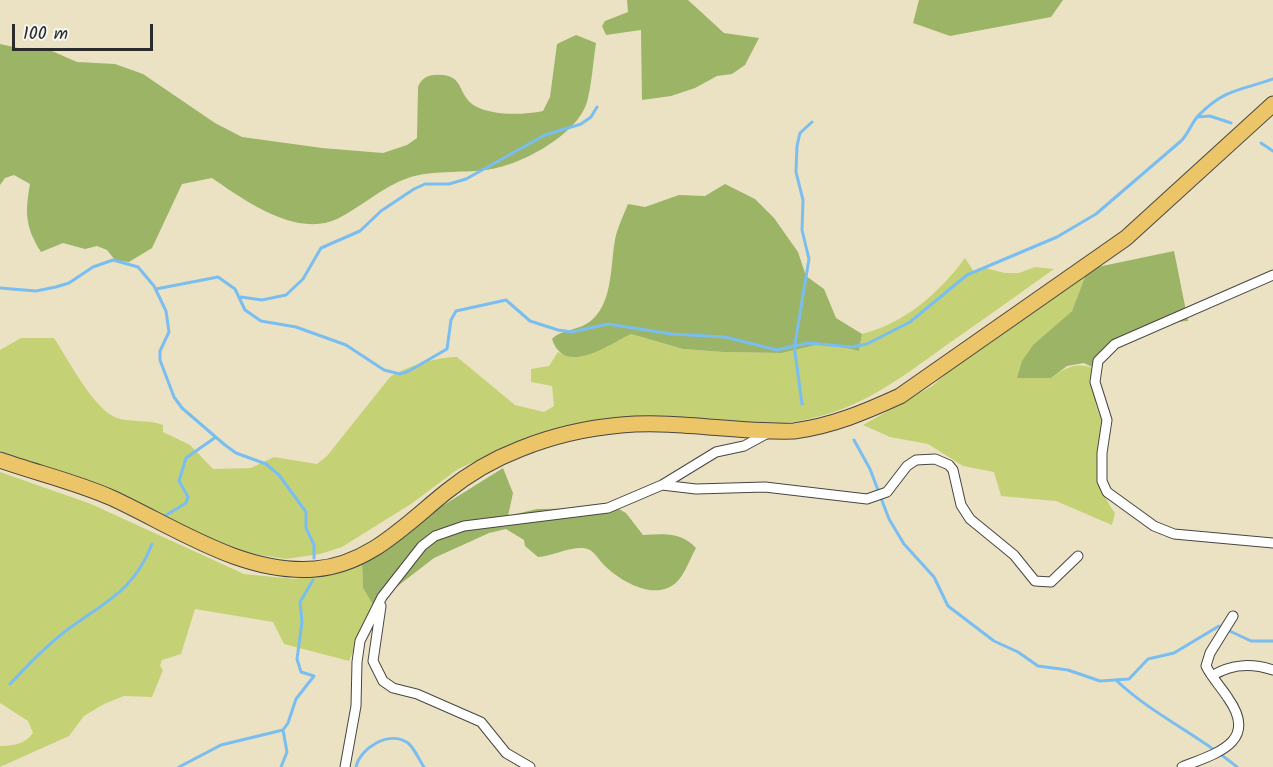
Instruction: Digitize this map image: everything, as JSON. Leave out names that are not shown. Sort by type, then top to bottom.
[{"type":"highway","points":[[0,460],[46,473],[111,498],[232,555],[280,569],[315,570],[359,559],[379,547],[448,490],[481,468],[519,449],[568,433],[623,425],[771,432],[822,427],[861,414],[900,396],[1126,238],[1273,104]]},
{"type":"street","points":[[1273,274],[1115,344],[1098,361],[1095,382],[1107,420],[1102,453],[1102,481],[1111,497],[1154,526],[1174,534],[1273,543]]},
{"type":"street","points":[[345,767],[356,706],[360,641],[382,597],[422,546],[449,530],[488,521],[608,508],[662,485],[706,457],[744,446],[771,432]]},
{"type":"street","points":[[662,485],[696,489],[765,488],[867,499],[887,492],[907,466],[916,459],[935,459],[949,465],[953,470],[961,505],[970,519],[1014,555],[1035,581],[1051,582],[1078,556]]},
{"type":"street","points":[[382,597],[373,661],[383,681],[393,688],[417,694],[481,722],[506,753],[530,767]]},
{"type":"street","points":[[1182,767],[1220,753],[1229,747],[1235,737],[1238,726],[1236,712],[1212,676],[1206,661],[1233,616]]},
{"type":"street","points":[[1212,676],[1233,666],[1259,666],[1273,670]]},
{"type":"green space","points":[[627,0],[688,0],[724,33],[759,38],[745,65],[732,74],[717,76],[695,88],[671,96],[642,100],[641,30],[606,35],[602,26],[605,21],[628,12]]},
{"type":"green space","points":[[919,0],[1063,0],[1051,17],[950,36],[913,23]]},
{"type":"green space","points":[[576,35],[596,43],[590,87],[581,115],[559,138],[529,156],[498,168],[417,175],[408,178],[337,219],[321,224],[305,224],[271,214],[212,178],[182,184],[152,248],[129,262],[115,260],[107,250],[97,246],[85,249],[63,243],[41,252],[29,227],[27,203],[30,184],[14,175],[5,178],[0,185],[0,44],[18,48],[45,48],[77,62],[115,64],[143,74],[215,123],[242,137],[322,148],[383,153],[407,145],[417,138],[418,87],[429,76],[452,77],[469,101],[491,112],[509,114],[543,111],[550,97],[557,44]]},
{"type":"green space","points":[[725,184],[755,199],[774,218],[798,252],[806,276],[824,289],[836,318],[862,334],[859,351],[824,343],[782,353],[723,352],[683,349],[631,334],[588,355],[566,356],[558,350],[552,339],[556,335],[588,323],[600,311],[605,301],[616,235],[628,204],[645,207],[679,195],[705,196]]},
{"type":"green space","points":[[1174,251],[1188,321],[1166,325],[1138,337],[1113,353],[1104,362],[1100,371],[1084,363],[1067,366],[1051,378],[1017,378],[1022,361],[1034,344],[1072,311],[1088,269]]},
{"type":"green space","points":[[965,258],[974,272],[985,268],[1005,273],[1019,273],[1035,267],[1054,269],[891,384],[832,413],[785,423],[534,436],[458,469],[411,504],[342,547],[320,554],[286,559],[240,552],[99,486],[0,451],[0,350],[21,338],[54,338],[91,395],[108,413],[117,418],[163,425],[163,432],[190,445],[213,469],[251,468],[274,457],[317,464],[327,456],[390,377],[422,363],[457,357],[515,405],[544,412],[554,406],[552,386],[531,382],[531,369],[549,366],[558,352],[576,356],[586,355],[631,334],[683,349],[723,352],[782,353],[824,343],[859,351],[862,334],[906,315],[944,284]]},
{"type":"green space","points":[[1088,269],[1072,311],[1034,344],[1051,378],[1069,367],[1080,365],[1100,371],[1095,399],[1104,435],[1101,478],[1107,501],[1115,513],[1112,525],[1056,501],[1001,496],[994,472],[963,466],[928,444],[890,437],[863,425],[932,386],[967,355]]},
{"type":"green space","points":[[503,468],[513,493],[508,516],[537,509],[617,508],[626,513],[643,535],[665,534],[678,537],[696,548],[681,577],[673,585],[653,590],[631,584],[621,578],[587,549],[572,549],[538,557],[525,546],[524,540],[506,529],[489,533],[434,558],[373,605],[363,588],[362,562],[423,518]]},
{"type":"green space","points":[[0,472],[91,504],[244,574],[294,579],[318,575],[362,562],[363,588],[373,605],[349,661],[284,644],[273,622],[195,609],[181,654],[162,660],[160,666],[163,670],[152,697],[124,696],[104,704],[84,716],[69,736],[0,767],[0,746],[18,744],[33,733],[28,721],[0,703]]},
{"type":"waterway","points":[[156,289],[218,277],[235,289],[245,310],[261,321],[296,327],[346,345],[384,370],[400,374],[447,349],[451,320],[456,311],[506,300],[530,321],[572,332],[608,324],[671,334],[725,337],[777,350],[808,343],[852,347],[867,344],[910,322],[967,275],[1057,237],[1096,214],[1181,141],[1197,117],[1209,105],[1227,94],[1273,79]]},
{"type":"waterway","points":[[241,297],[262,300],[286,295],[303,279],[321,248],[360,231],[381,211],[414,189],[425,184],[449,184],[466,179],[545,135],[581,124],[591,117],[597,107]]},
{"type":"waterway","points":[[1197,117],[1210,116],[1231,123]]},
{"type":"waterway","points":[[795,344],[809,259],[802,230],[803,200],[796,172],[797,146],[800,133],[812,122]]},
{"type":"waterway","points":[[1261,143],[1273,151]]},
{"type":"waterway","points":[[0,288],[36,291],[56,287],[69,283],[93,267],[113,260],[138,267],[154,286],[166,311],[169,332],[160,351],[160,360],[174,397],[182,408],[225,445],[236,453],[266,464],[279,475],[306,512],[306,528],[314,545],[314,558]]},
{"type":"waterway","points":[[794,345],[802,404]]},
{"type":"waterway","points":[[163,517],[186,503],[188,497],[179,481],[186,458],[216,437]]},
{"type":"waterway","points":[[854,440],[870,469],[889,519],[904,544],[934,577],[948,606],[994,641],[1018,652],[1038,666],[1068,670],[1100,681],[1129,679],[1148,659],[1174,653],[1219,626],[1251,641],[1273,641]]},
{"type":"waterway","points":[[10,684],[59,636],[117,594],[136,573],[152,544]]},
{"type":"waterway","points":[[179,767],[221,745],[283,730],[288,723],[296,699],[314,676],[301,672],[297,659],[302,622],[300,602],[313,580]]},
{"type":"waterway","points":[[1117,681],[1146,704],[1237,767]]},
{"type":"waterway","points":[[281,767],[287,752],[283,730]]},
{"type":"waterway","points":[[356,767],[363,753],[369,748],[376,743],[392,739],[408,743],[424,767]]}]
